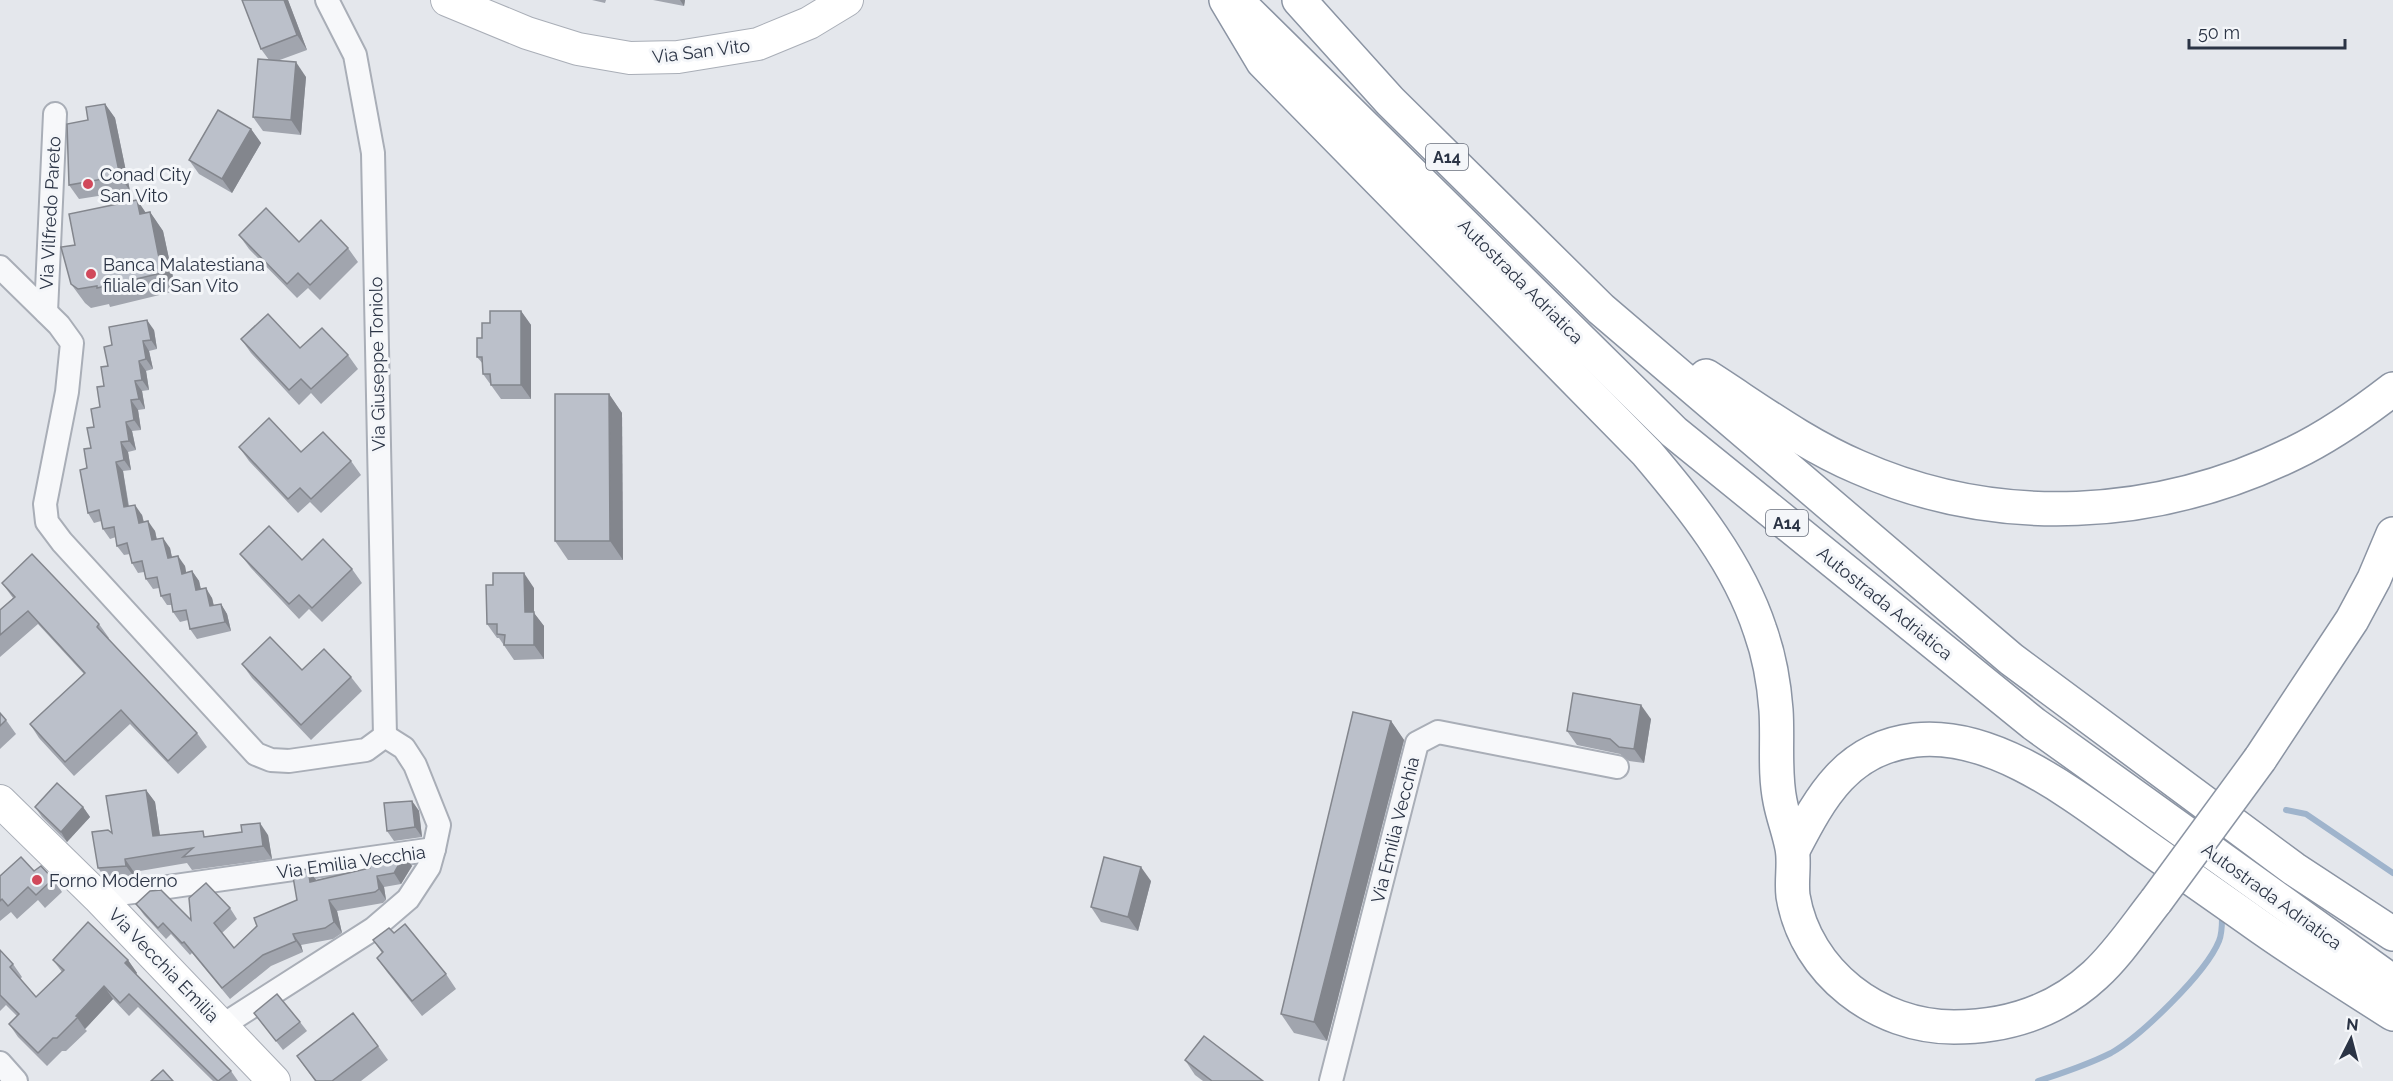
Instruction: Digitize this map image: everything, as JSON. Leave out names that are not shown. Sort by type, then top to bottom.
[{"type":"highway","points":[[1226,0],[1263,62],[1647,453],[1685,497],[1708,530],[1742,587],[1757,621],[1765,648],[1776,709],[1779,800],[1793,850],[1793,896],[1800,920],[1815,952],[1834,976],[1851,993],[1899,1019],[1921,1025],[1968,1027],[2013,1021],[2055,1003],[2096,974],[2156,901],[2260,759],[2352,620],[2393,534]]},
{"type":"highway","name":"Autostrada Adriatica","points":[[1236,0],[1674,432],[2034,724],[2393,982]]},
{"type":"highway","name":"Autostrada Adriatica","points":[[1299,0],[1390,101],[1601,309],[2011,659],[2295,870],[2393,934]]},
{"type":"highway","points":[[1601,309],[1800,437],[1838,458],[1880,477],[1931,493],[2002,507],[2040,510],[2088,509],[2137,504],[2243,476],[2294,453],[2334,431],[2393,389]]},
{"type":"highway","points":[[1793,850],[1819,800],[1837,779],[1860,759],[1888,747],[1915,740],[1952,742],[1975,747],[2001,756],[2049,779],[2272,936],[2393,1014]]},
{"type":"street","name":"Via Giuseppe Toniolo","points":[[327,0],[355,55],[373,153],[385,736]]},
{"type":"street","name":"Via San Vito","points":[[447,0],[527,33],[568,46],[630,58],[678,57],[758,44],[809,24],[847,0]]},
{"type":"street","name":"Via Vilfredo Pareto","points":[[46,312],[55,114]]},
{"type":"street","points":[[0,267],[46,312],[72,343],[67,392],[45,504],[47,522],[62,542],[256,754],[271,760],[289,761],[366,750],[385,736],[404,748],[415,765],[439,825],[434,849]]},
{"type":"street","name":"Via Emilia Vecchia","points":[[1331,1081],[1417,743],[1438,732],[1617,767]]},
{"type":"street","name":"Via Vecchia Emilia","points":[[0,801],[99,897],[274,1081]]},
{"type":"street","name":"Via Emilia Vecchia","points":[[99,897],[434,849],[429,867],[408,899],[373,929],[223,1025]]},
{"type":"street","points":[[0,1063],[16,1081]]},
{"type":"building","points":[[242,0],[284,0],[297,35],[261,49]]},
{"type":"building","points":[[258,59],[296,62],[291,120],[253,117]]},
{"type":"building","points":[[105,104],[120,176],[69,185],[67,124],[88,120],[86,107]]},
{"type":"building","points":[[218,110],[251,129],[222,179],[189,160]]},
{"type":"building","points":[[137,200],[140,214],[150,212],[162,273],[97,288],[97,286],[78,289],[71,284],[61,247],[75,245],[69,214]]},
{"type":"building","points":[[266,208],[299,242],[321,220],[348,248],[310,285],[298,273],[287,284],[239,235]]},
{"type":"building","points":[[490,311],[521,311],[521,385],[491,385],[490,374],[483,374],[482,357],[477,357],[477,338],[482,338],[482,323],[490,323]]},
{"type":"building","points":[[268,314],[300,348],[322,328],[348,355],[311,389],[301,379],[289,390],[241,339]]},
{"type":"building","points":[[147,320],[151,340],[143,341],[146,359],[139,361],[142,380],[135,381],[139,399],[131,400],[134,420],[126,422],[129,441],[121,442],[124,460],[116,462],[124,507],[135,505],[139,523],[148,521],[152,540],[163,538],[168,558],[178,556],[182,574],[192,571],[196,590],[206,588],[210,606],[221,604],[225,622],[190,629],[186,610],[173,612],[170,594],[161,596],[157,577],[146,579],[142,561],[132,563],[127,543],[117,546],[114,527],[103,529],[99,510],[88,513],[80,470],[87,468],[84,449],[91,448],[87,428],[94,427],[91,409],[100,407],[97,387],[104,386],[101,367],[108,366],[104,347],[112,345],[109,327]]},
{"type":"building","points":[[555,394],[609,394],[610,541],[555,541]]},
{"type":"building","points":[[269,418],[301,452],[323,432],[351,461],[311,499],[300,488],[288,499],[239,447]]},
{"type":"building","points":[[269,526],[302,560],[323,539],[352,569],[312,608],[299,595],[289,604],[240,554]]},
{"type":"building","points":[[32,554],[99,624],[97,627],[197,733],[168,761],[121,710],[65,762],[30,724],[85,673],[28,611],[0,635],[0,610],[15,597],[2,583]]},
{"type":"building","points":[[493,573],[524,573],[525,612],[534,612],[534,645],[504,645],[505,635],[497,634],[497,624],[487,624],[486,585],[493,585]]},
{"type":"building","points":[[270,637],[302,670],[324,649],[351,677],[301,725],[242,664]]},
{"type":"building","points":[[1573,693],[1641,705],[1634,749],[1619,747],[1610,739],[1567,731]]},
{"type":"building","points":[[1353,712],[1391,721],[1314,1022],[1281,1014]]},
{"type":"building","points":[[0,713],[6,720],[0,726]]},
{"type":"building","points":[[57,783],[83,807],[61,832],[35,807]]},
{"type":"building","points":[[146,790],[153,836],[203,831],[204,837],[242,832],[241,825],[260,823],[263,846],[183,857],[193,848],[125,859],[126,866],[98,868],[92,832],[108,830],[112,833],[106,796]]},
{"type":"building","points":[[412,801],[415,827],[387,831],[384,803]]},
{"type":"building","points":[[404,855],[394,873],[377,876],[379,889],[375,892],[329,900],[334,922],[325,928],[293,934],[296,941],[263,955],[222,988],[184,942],[182,943],[163,923],[158,928],[136,904],[150,891],[161,890],[191,920],[189,898],[206,883],[230,908],[214,923],[234,948],[257,926],[254,918],[297,900],[292,871],[308,869],[310,882],[370,868],[369,860]]},
{"type":"building","points":[[21,857],[34,871],[41,866],[53,879],[36,895],[28,887],[8,906],[2,899],[0,901],[0,876]]},
{"type":"building","points":[[1104,857],[1141,867],[1128,917],[1091,907]]},
{"type":"building","points":[[88,922],[128,960],[125,963],[231,1071],[218,1081],[129,994],[120,1003],[104,986],[76,1016],[78,1017],[38,1053],[9,1024],[19,1014],[0,995],[0,950],[13,964],[10,967],[36,997],[64,970],[53,960]]},
{"type":"building","points":[[405,924],[446,974],[412,1001],[377,958],[383,952],[373,940],[389,928],[394,933]]},
{"type":"building","points":[[277,994],[300,1022],[276,1041],[254,1013]]},
{"type":"building","points":[[353,1013],[378,1046],[332,1081],[316,1081],[297,1056]]},
{"type":"building","points":[[1204,1036],[1263,1081],[1212,1081],[1185,1060]]},
{"type":"building","points":[[163,1070],[173,1081],[151,1081]]},
{"type":"waterway","points":[[2286,810],[2306,814],[2393,873]]},
{"type":"waterway","points":[[2038,1081],[2111,1053],[2155,1019],[2187,986],[2212,954],[2220,938],[2222,918]]},
{"type":"place","name":"Conad City San Vito","points":[[88,184]]},
{"type":"place","name":"Banca Malatestiana filiale di San Vito","points":[[91,274]]},
{"type":"place","name":"Forno Moderno","points":[[37,880]]}]
